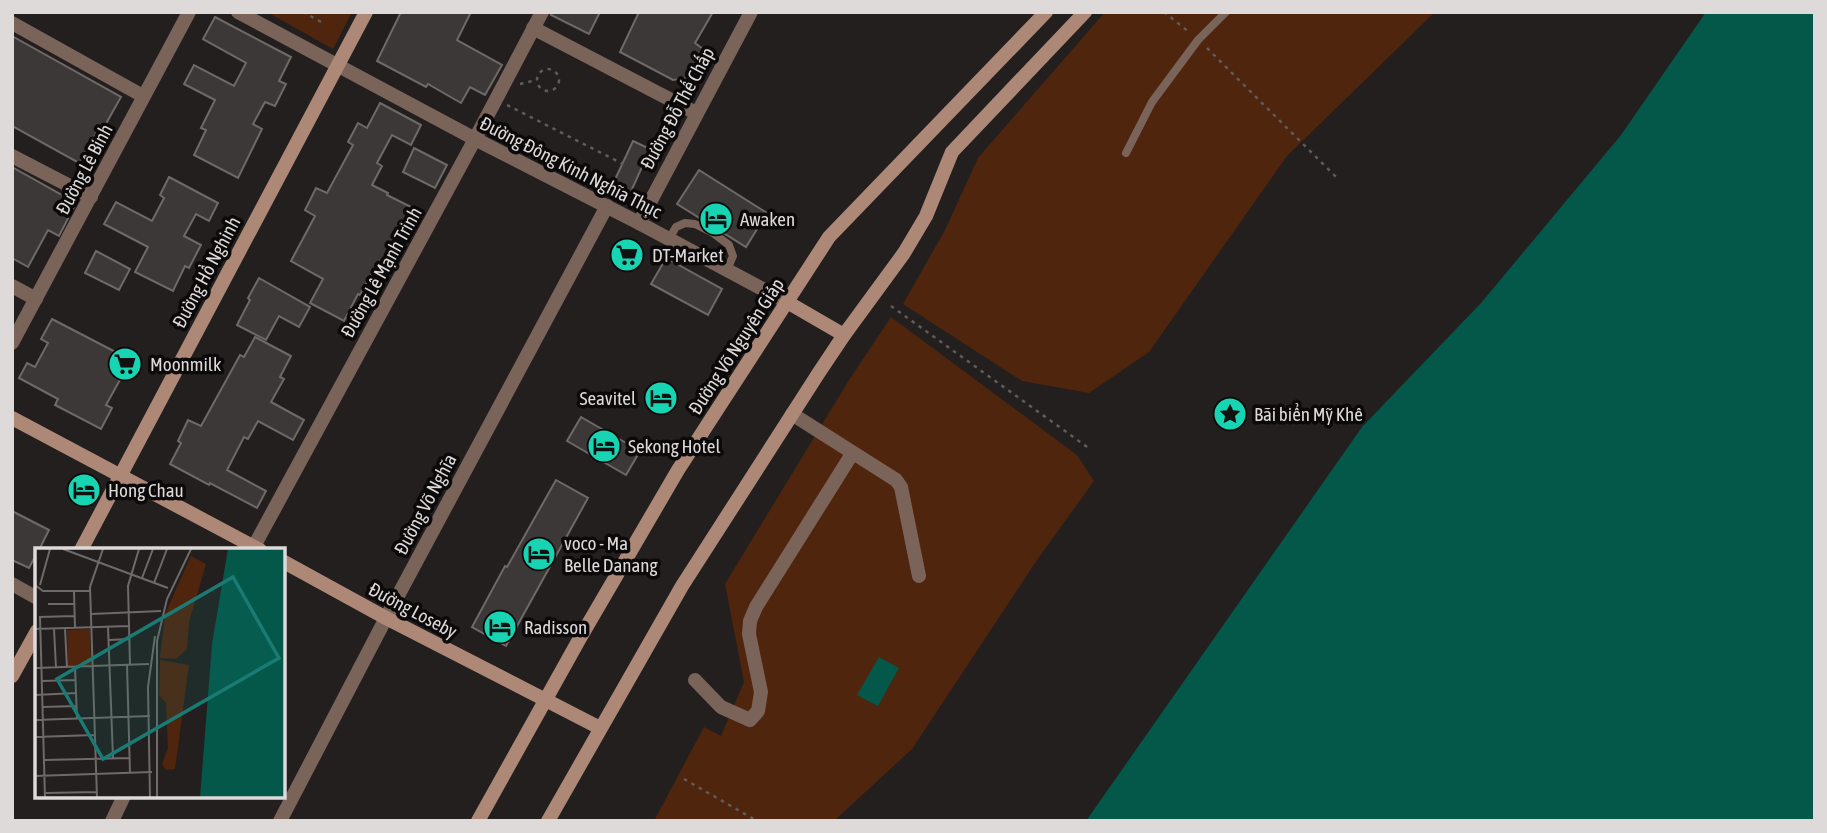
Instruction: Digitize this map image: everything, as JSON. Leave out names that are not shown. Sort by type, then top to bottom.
[{"type":"main road","name":"Đường Hồ Nghinh","points":[[81,548],[366,12]]},
{"type":"main road","name":"Đường Võ Nguyên Giáp","points":[[478,821],[678,470],[829,237],[1046,12]]},
{"type":"main road","points":[[548,821],[682,586],[844,335],[904,253],[926,216],[952,152],[1085,12]]},
{"type":"main road","points":[[787,302],[844,335]]},
{"type":"main road","points":[[12,418],[256,548]]},
{"type":"main road","name":"Đường Loseby","points":[[285,563],[386,618],[600,727]]},
{"type":"main road","points":[[12,676],[35,635]]},
{"type":"street","name":"Đường Lê Binh","points":[[12,343],[190,12]]},
{"type":"street","name":"Đường Đông Kinh Nghĩa Thục","points":[[238,12],[787,302]]},
{"type":"street","name":"Đường Lê Mạnh Trinh","points":[[256,548],[542,12]]},
{"type":"street","name":"Đường Đỗ Thế Chấp","points":[[639,223],[745,14]]},
{"type":"street","points":[[12,23],[143,96]]},
{"type":"street","points":[[533,28],[696,113]]},
{"type":"street","points":[[12,156],[91,197]]},
{"type":"street","name":"Đường Võ Nghĩa","points":[[280,821],[607,206]]},
{"type":"street","points":[[12,286],[36,299]]},
{"type":"street","points":[[792,414],[896,480],[901,487],[919,576]]},
{"type":"street","points":[[695,680],[721,707],[750,720],[758,711],[761,692],[749,634],[750,621],[756,607],[852,454]]},
{"type":"street","points":[[12,584],[35,597]]},
{"type":"street","points":[[112,821],[123,798]]},
{"type":"lane","points":[[1126,153],[1152,102],[1198,40],[1226,12]]},
{"type":"lane","points":[[669,239],[676,227],[685,223],[695,224],[713,233],[729,245],[733,256],[727,270]]},
{"type":"path","points":[[303,12],[324,24]]},
{"type":"path","points":[[1164,12],[1198,40],[1336,177]]},
{"type":"path","points":[[545,69],[553,70],[559,79],[555,89],[548,91],[539,87],[537,80],[539,73],[545,69]]},
{"type":"path","points":[[517,85],[537,80]]},
{"type":"path","points":[[507,106],[623,164]]},
{"type":"path","points":[[891,306],[1090,449]]},
{"type":"path","points":[[684,779],[757,821]]},
{"type":"shaded area","points":[[267,12],[352,12],[333,49]]},
{"type":"shaded area","points":[[1105,12],[1435,12],[1287,156],[1149,352],[1089,393],[1022,381],[903,304],[945,230],[978,158]]},
{"type":"shaded area","points":[[1706,12],[1815,12],[1815,821],[1086,821],[1362,427],[1481,303],[1621,135]]},
{"type":"shaded area","points":[[891,317],[1077,455],[1094,481],[1037,560],[912,749],[834,821],[654,821],[704,727],[721,736],[744,682],[725,584],[849,380]]},
{"type":"shaded area","points":[[879,657],[899,668],[878,706],[857,695]]},
{"type":"building","points":[[401,12],[471,12],[457,40],[502,65],[485,95],[470,87],[461,103],[428,84],[426,87],[377,61]]},
{"type":"building","points":[[552,12],[600,12],[589,34],[551,15]]},
{"type":"building","points":[[639,12],[713,12],[695,43],[703,49],[688,78],[673,80],[620,52]]},
{"type":"building","points":[[215,17],[291,57],[279,81],[286,84],[275,106],[265,102],[253,124],[262,129],[238,178],[194,155],[206,130],[201,128],[215,100],[184,84],[194,65],[234,86],[246,63],[203,39]]},
{"type":"building","points":[[12,36],[121,97],[79,163],[12,126]]},
{"type":"building","points":[[380,103],[421,125],[411,145],[392,135],[377,163],[382,166],[372,185],[417,210],[406,231],[400,228],[375,278],[371,275],[344,321],[310,303],[323,279],[291,261],[315,216],[305,210],[316,188],[327,193],[353,145],[348,142],[358,123],[367,128]]},
{"type":"building","points":[[633,141],[650,149],[629,196],[611,188]]},
{"type":"building","points":[[414,148],[447,165],[435,188],[403,172]]},
{"type":"building","points":[[12,167],[76,203],[59,236],[48,230],[28,267],[12,258]]},
{"type":"building","points":[[699,170],[767,213],[746,247],[677,204]]},
{"type":"building","points":[[169,177],[218,203],[209,221],[196,214],[184,236],[201,245],[189,268],[185,266],[173,291],[135,272],[148,247],[104,224],[116,202],[152,221],[164,198],[160,195]]},
{"type":"building","points":[[96,251],[130,269],[119,290],[85,273]]},
{"type":"building","points":[[666,258],[722,289],[708,315],[651,284]]},
{"type":"building","points":[[259,278],[310,307],[299,327],[279,316],[266,340],[237,325]]},
{"type":"building","points":[[52,319],[131,360],[106,405],[112,408],[101,429],[55,405],[58,399],[19,378],[27,363],[35,367],[48,343],[41,339]]},
{"type":"building","points":[[255,337],[291,356],[280,377],[284,379],[271,402],[304,420],[293,440],[258,421],[248,439],[244,437],[227,470],[266,491],[257,508],[170,464],[181,443],[178,441],[188,420],[201,426],[240,355],[244,357]]},
{"type":"building","name":"Sekong Hotel","points":[[581,417],[640,451],[626,475],[567,441]]},
{"type":"building","points":[[556,480],[588,498],[506,646],[472,627]]},
{"type":"building","points":[[12,511],[49,530],[40,548],[35,548],[35,557],[29,568],[12,560]]},
{"type":"place","name":"Awaken","points":[[716,219]]},
{"type":"place","name":"DT-Market","points":[[627,255]]},
{"type":"place","name":"Moonmilk","points":[[125,364]]},
{"type":"place","name":"Seavitel","points":[[661,398]]},
{"type":"place","name":"Bãi biển Mỹ Khê","points":[[1230,414]]},
{"type":"place","name":"Sekong Hotel","points":[[604,446]]},
{"type":"place","name":"Hong Chau","points":[[84,490]]},
{"type":"place","name":"voco - Ma Belle Danang","points":[[539,554]]},
{"type":"place","name":"Radisson","points":[[500,627]]}]
